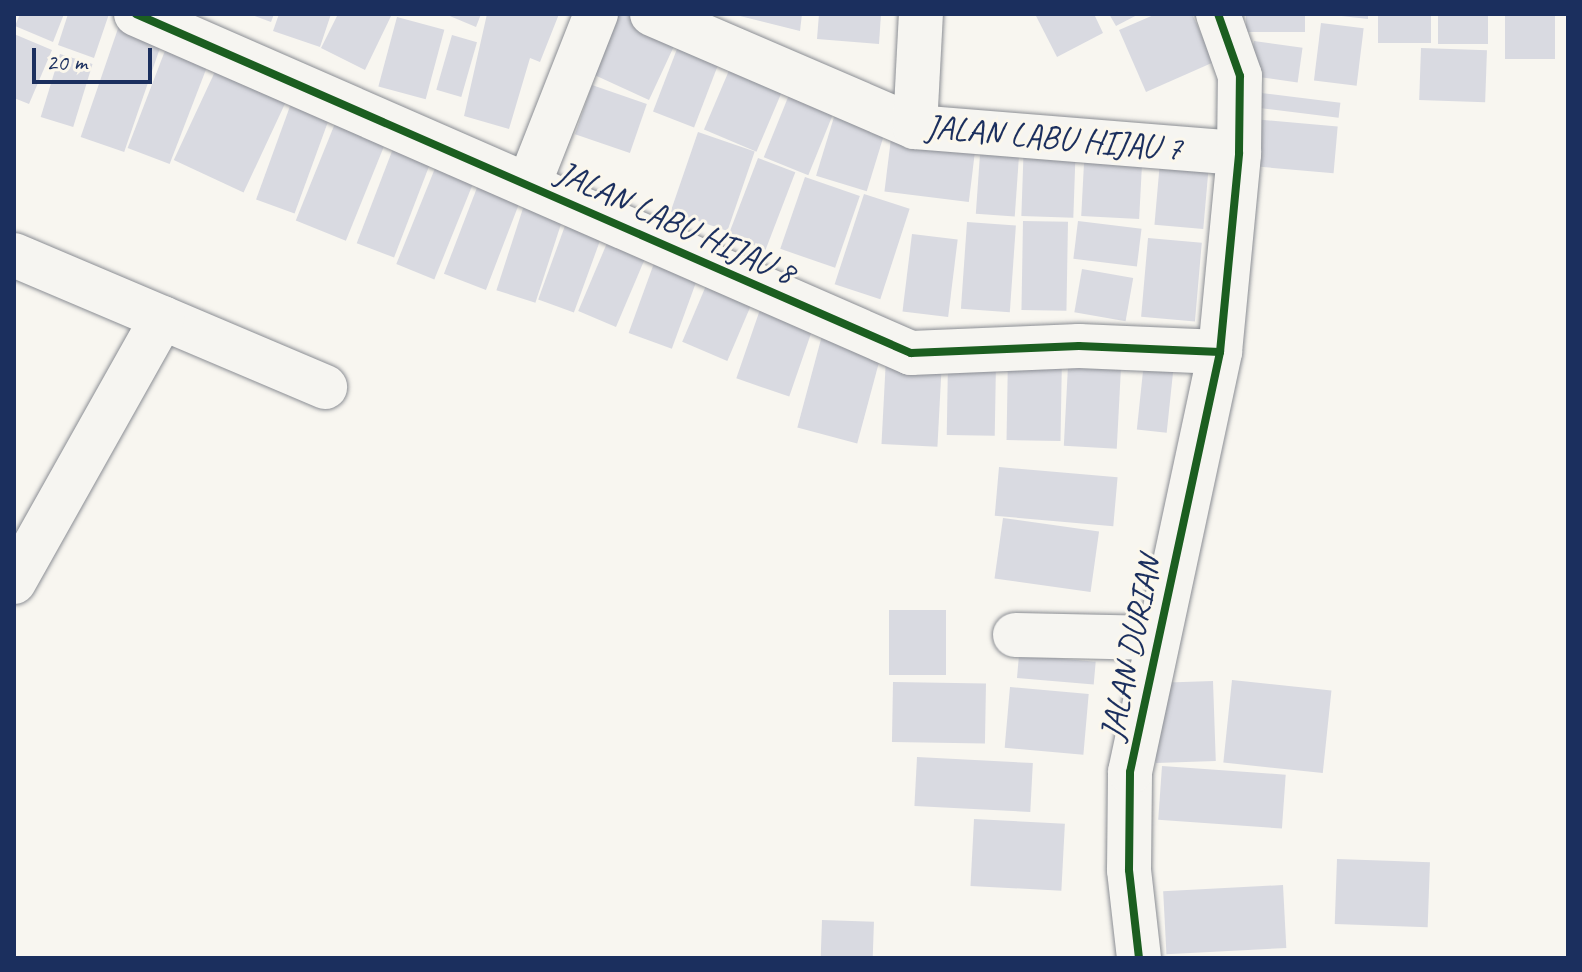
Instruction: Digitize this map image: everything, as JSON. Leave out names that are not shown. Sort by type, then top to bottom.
[{"type":"street","name":"JALAN LABU HIJAU 8","points":[[136,14],[911,353],[1079,346],[1220,352]]},
{"type":"street","points":[[529,184],[596,14]]},
{"type":"street","name":"JALAN LABU HIJAU 7","points":[[652,14],[701,25],[915,127],[1239,153]]},
{"type":"street","points":[[915,127],[921,14]]},
{"type":"street","name":"JALAN DURIAN","points":[[1139,958],[1129,870],[1130,772],[1220,352],[1239,153],[1240,76],[1218,14]]},
{"type":"street","points":[[14,255],[325,387]]},
{"type":"street","points":[[14,582],[162,318]]},
{"type":"street","points":[[1015,635],[1158,638]]},
{"type":"building","points":[[20,14],[64,14],[53,42],[15,26]]},
{"type":"building","points":[[68,14],[109,14],[94,58],[58,45]]},
{"type":"building","points":[[123,14],[166,29],[124,152],[81,137]]},
{"type":"building","points":[[249,14],[274,14],[271,22]]},
{"type":"building","points":[[279,14],[331,14],[320,47],[273,31]]},
{"type":"building","points":[[338,14],[392,14],[365,70],[321,48]]},
{"type":"building","points":[[445,14],[481,14],[476,27]]},
{"type":"building","points":[[487,14],[559,14],[540,62],[530,58],[509,129],[464,116]]},
{"type":"building","points":[[602,14],[645,14],[681,31],[649,100],[577,67]]},
{"type":"building","points":[[732,14],[802,14],[800,31]]},
{"type":"building","points":[[819,14],[881,14],[879,44],[817,39]]},
{"type":"building","points":[[1035,14],[1094,14],[1103,33],[1057,57]]},
{"type":"building","points":[[1109,14],[1139,14],[1116,26]]},
{"type":"building","points":[[1156,14],[1192,14],[1214,62],[1146,92],[1119,30]]},
{"type":"building","points":[[1246,14],[1305,14],[1305,32],[1246,32]]},
{"type":"building","points":[[1324,14],[1368,14],[1368,19]]},
{"type":"building","points":[[1378,14],[1431,14],[1431,43],[1378,43]]},
{"type":"building","points":[[1438,14],[1488,14],[1488,44],[1438,44]]},
{"type":"building","points":[[1505,14],[1555,14],[1555,59],[1505,59]]},
{"type":"building","points":[[397,17],[444,30],[426,99],[378,87]]},
{"type":"building","points":[[1321,23],[1364,28],[1357,86],[1314,81]]},
{"type":"building","points":[[14,34],[52,50],[29,104],[14,98]]},
{"type":"building","points":[[171,35],[213,51],[170,164],[128,148]]},
{"type":"building","points":[[452,35],[477,42],[461,97],[436,90]]},
{"type":"building","points":[[682,36],[723,52],[694,127],[653,112]]},
{"type":"building","points":[[1254,41],[1303,48],[1298,82],[1249,76]]},
{"type":"building","points":[[1421,48],[1487,50],[1485,102],[1419,100]]},
{"type":"building","points":[[60,54],[93,64],[73,127],[41,117]]},
{"type":"building","points":[[736,54],[788,76],[756,152],[704,129]]},
{"type":"building","points":[[219,63],[289,96],[244,193],[174,160]]},
{"type":"building","points":[[592,85],[647,104],[630,153],[575,134]]},
{"type":"building","points":[[793,85],[838,103],[808,175],[764,157]]},
{"type":"building","points":[[1261,93],[1340,103],[1339,118],[1259,108]]},
{"type":"building","points":[[293,98],[332,112],[295,214],[256,199]]},
{"type":"building","points":[[838,104],[889,119],[867,191],[816,176]]},
{"type":"building","points":[[340,111],[390,131],[346,241],[296,220]]},
{"type":"building","points":[[1253,119],[1338,126],[1334,173],[1249,166]]},
{"type":"building","points":[[892,130],[976,140],[969,202],[884,192]]},
{"type":"building","points":[[698,132],[755,152],[727,231],[671,211]]},
{"type":"building","points":[[399,133],[436,147],[394,257],[357,243]]},
{"type":"building","points":[[981,140],[1020,143],[1015,217],[976,214]]},
{"type":"building","points":[[1024,140],[1076,142],[1073,218],[1021,216]]},
{"type":"building","points":[[1085,144],[1143,147],[1139,219],[1081,216]]},
{"type":"building","points":[[1161,150],[1210,154],[1203,229],[1154,225]]},
{"type":"building","points":[[442,151],[480,166],[434,279],[396,264]]},
{"type":"building","points":[[758,158],[795,172],[766,250],[728,235]]},
{"type":"building","points":[[483,172],[525,188],[486,290],[444,274]]},
{"type":"building","points":[[805,177],[860,196],[835,268],[780,249]]},
{"type":"building","points":[[864,194],[910,209],[880,299],[835,284]]},
{"type":"building","points":[[527,196],[566,209],[535,303],[496,290]]},
{"type":"building","points":[[570,212],[606,225],[574,312],[538,299]]},
{"type":"building","points":[[1023,221],[1068,222],[1066,311],[1021,310]]},
{"type":"building","points":[[1078,221],[1142,229],[1137,267],[1073,259]]},
{"type":"building","points":[[967,222],[1016,225],[1010,312],[961,309]]},
{"type":"building","points":[[613,229],[651,245],[616,327],[578,311]]},
{"type":"building","points":[[912,234],[958,240],[948,317],[902,311]]},
{"type":"building","points":[[1148,238],[1202,243],[1195,321],[1141,317]]},
{"type":"building","points":[[657,255],[700,271],[672,349],[629,333]]},
{"type":"building","points":[[1082,269],[1133,278],[1126,321],[1074,312]]},
{"type":"building","points":[[708,281],[753,300],[727,361],[682,342]]},
{"type":"building","points":[[764,298],[817,316],[789,397],[736,378]]},
{"type":"building","points":[[824,328],[884,344],[857,444],[797,427]]},
{"type":"building","points":[[1069,347],[1122,350],[1117,449],[1064,446]]},
{"type":"building","points":[[1145,352],[1175,355],[1167,433],[1137,430]]},
{"type":"building","points":[[1008,355],[1062,356],[1061,441],[1007,440]]},
{"type":"building","points":[[886,358],[942,361],[937,447],[881,444]]},
{"type":"building","points":[[948,362],[996,363],[995,436],[947,435]]},
{"type":"building","points":[[999,467],[1118,477],[1113,526],[995,516]]},
{"type":"building","points":[[1003,518],[1099,531],[1091,592],[995,578]]},
{"type":"building","points":[[889,610],[946,610],[946,675],[889,675]]},
{"type":"building","points":[[1019,655],[1096,662],[1094,685],[1017,678]]},
{"type":"building","points":[[1232,680],[1331,690],[1323,773],[1223,763]]},
{"type":"building","points":[[1213,681],[1216,761],[1156,763],[1153,683]]},
{"type":"building","points":[[893,682],[986,684],[985,744],[892,742]]},
{"type":"building","points":[[1010,687],[1089,694],[1083,755],[1005,748]]},
{"type":"building","points":[[917,757],[1033,763],[1030,812],[914,806]]},
{"type":"building","points":[[1162,766],[1286,775],[1282,829],[1158,820]]},
{"type":"building","points":[[974,819],[1065,824],[1061,891],[970,886]]},
{"type":"building","points":[[1337,859],[1430,862],[1428,927],[1335,924]]},
{"type":"building","points":[[1283,885],[1286,948],[1166,954],[1163,891]]},
{"type":"building","points":[[822,920],[874,922],[873,958],[821,958]]},
{"type":"cycle path","points":[[136,14],[911,353],[1079,346],[1220,352]]},
{"type":"cycle path","points":[[1139,958],[1129,870],[1130,772],[1220,352],[1239,153],[1240,76],[1218,14]]}]
